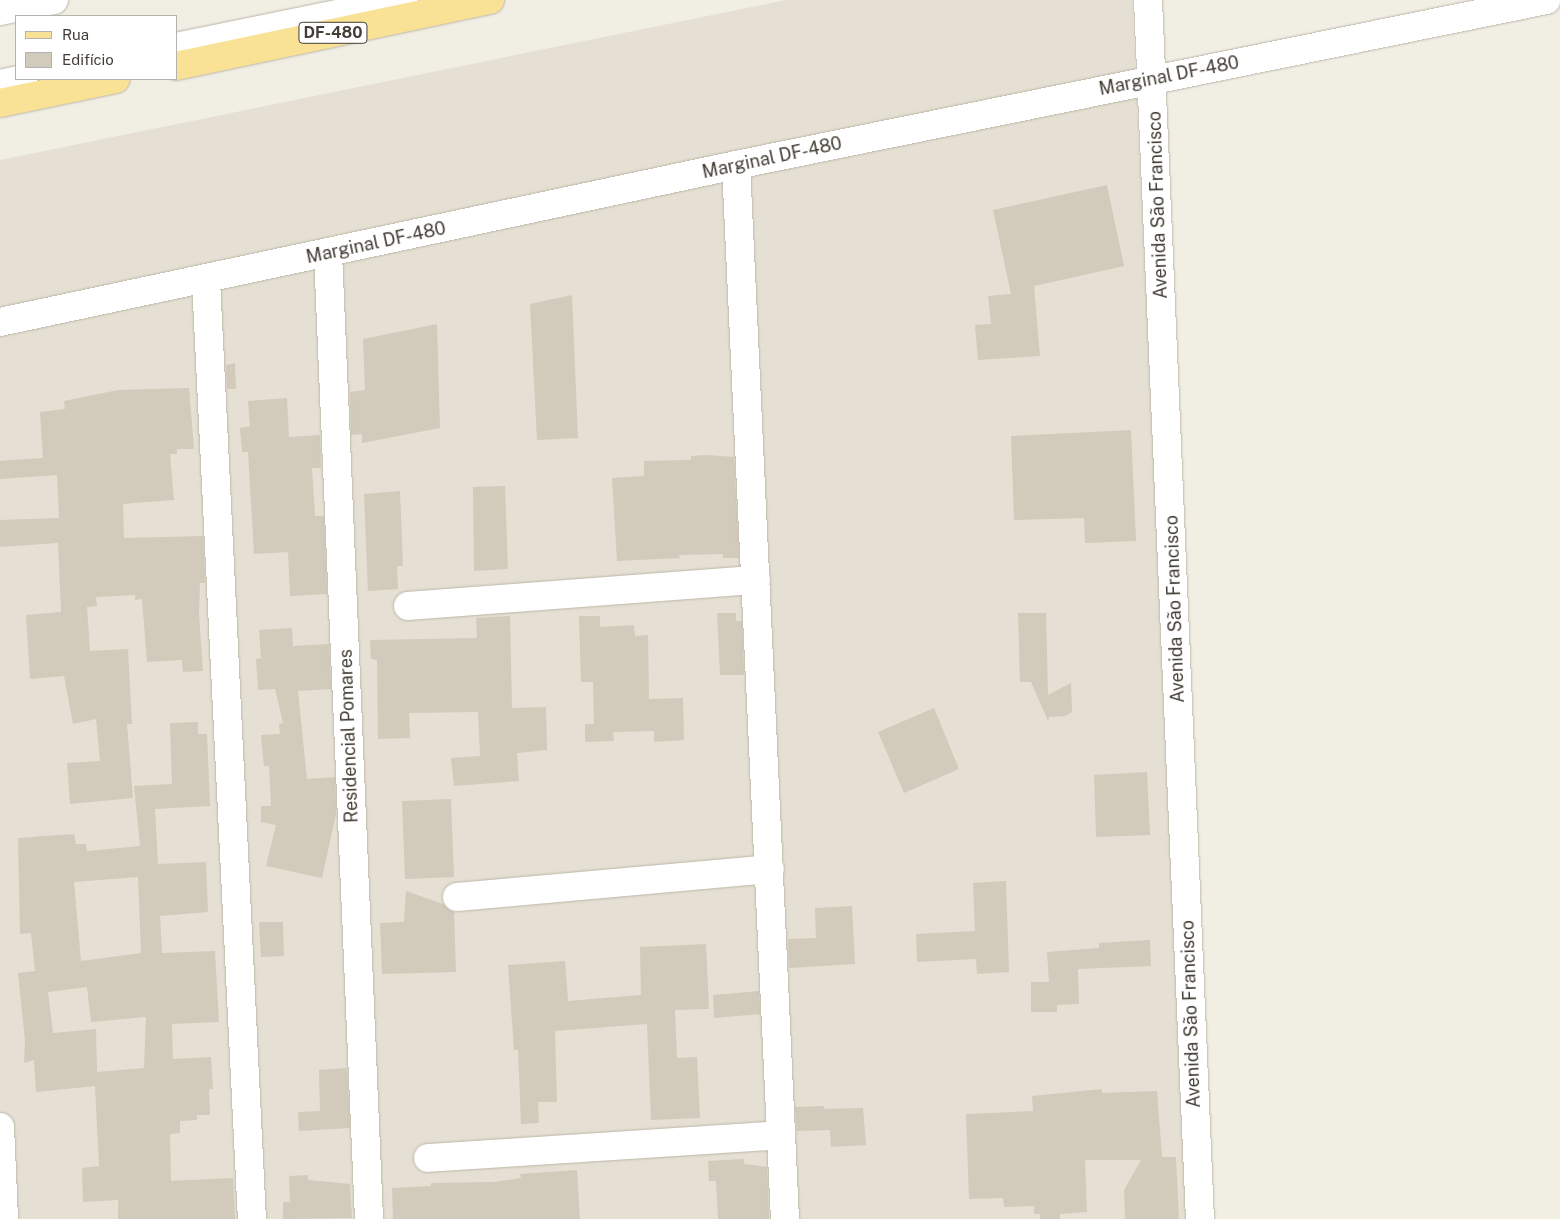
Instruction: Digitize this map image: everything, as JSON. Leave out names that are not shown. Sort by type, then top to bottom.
[{"type":"main road","name":"DF-480","points":[[178,66],[490,0]]},
{"type":"main road","points":[[0,103],[111,80]]},
{"type":"street","points":[[0,11],[54,0]]},
{"type":"street","points":[[178,47],[404,0]]},
{"type":"street","name":"Avenida São Francisco","points":[[1148,0],[1153,79],[1200,1219]]},
{"type":"street","name":"Marginal DF-480","points":[[0,322],[206,280],[736,165],[1546,0]]},
{"type":"street","points":[[0,84],[18,80]]},
{"type":"street","points":[[736,165],[770,869],[784,1219]]},
{"type":"street","name":"Residencial Pomares","points":[[328,253],[369,1219]]},
{"type":"street","points":[[206,280],[252,1219]]},
{"type":"street","points":[[408,606],[756,580]]},
{"type":"street","points":[[457,897],[770,869]]},
{"type":"street","points":[[0,1127],[4,1219]]},
{"type":"street","points":[[428,1158],[781,1135]]},
{"type":"shaded area","points":[[786,0],[1132,0],[1191,1219],[0,1219],[0,160]]},
{"type":"building","points":[[1107,185],[1124,266],[1034,286],[1040,356],[978,360],[975,325],[991,324],[988,296],[1011,294],[993,210]]},
{"type":"building","points":[[572,295],[578,438],[537,440],[530,304]]},
{"type":"building","points":[[437,324],[440,428],[362,443],[362,434],[351,435],[350,392],[365,390],[363,339]]},
{"type":"building","points":[[235,363],[236,389],[227,389],[226,365]]},
{"type":"building","points":[[189,388],[194,449],[177,449],[177,454],[170,454],[174,500],[123,504],[124,538],[203,536],[205,583],[200,583],[199,615],[203,671],[183,672],[182,660],[147,662],[142,599],[135,600],[135,595],[96,597],[97,606],[87,607],[90,651],[128,649],[132,724],[127,724],[133,798],[70,804],[67,763],[100,761],[96,719],[73,724],[64,676],[30,679],[26,615],[61,612],[58,543],[0,547],[0,520],[59,518],[57,475],[0,479],[0,461],[43,458],[40,412],[65,409],[64,401],[118,390]]},
{"type":"building","points":[[287,398],[289,437],[320,435],[321,468],[312,468],[315,516],[324,516],[327,594],[290,596],[288,552],[254,554],[248,452],[242,452],[240,428],[250,426],[248,401]]},
{"type":"building","points":[[1131,430],[1136,541],[1085,543],[1084,518],[1014,520],[1011,436]]},
{"type":"building","points":[[691,456],[734,457],[739,558],[723,558],[723,554],[679,555],[680,558],[617,561],[612,478],[644,476],[644,461],[691,460]]},
{"type":"building","points":[[505,486],[508,569],[474,571],[473,487]]},
{"type":"building","points":[[400,491],[403,566],[397,566],[398,589],[368,591],[364,494]]},
{"type":"building","points":[[717,613],[736,613],[736,621],[742,621],[744,675],[720,675]]},
{"type":"building","points":[[1018,613],[1046,613],[1048,695],[1071,683],[1072,712],[1065,716],[1049,717],[1048,721],[1031,682],[1020,682]]},
{"type":"building","points":[[510,616],[512,708],[546,707],[547,750],[517,753],[519,781],[454,786],[451,758],[480,756],[478,712],[409,713],[410,738],[378,739],[377,660],[371,659],[370,640],[477,638],[476,618]]},
{"type":"building","points":[[579,616],[600,616],[600,627],[634,625],[635,636],[648,635],[649,699],[683,698],[684,740],[654,742],[654,731],[613,732],[614,741],[585,742],[585,724],[594,724],[593,682],[581,682]]},
{"type":"building","points":[[292,628],[293,646],[329,644],[331,689],[298,691],[307,779],[335,777],[336,814],[322,878],[266,866],[276,825],[261,822],[261,806],[271,806],[269,766],[264,766],[261,735],[280,734],[279,724],[283,723],[275,689],[258,690],[256,659],[261,658],[259,630]]},
{"type":"building","points":[[934,708],[959,769],[904,793],[878,732]]},
{"type":"building","points":[[198,722],[198,734],[207,734],[210,806],[155,809],[158,864],[206,862],[208,912],[160,916],[162,953],[215,951],[219,1022],[172,1024],[173,1059],[211,1057],[213,1089],[209,1089],[210,1115],[197,1115],[197,1120],[180,1121],[180,1133],[170,1134],[171,1181],[233,1178],[235,1219],[118,1219],[118,1200],[83,1202],[82,1168],[99,1166],[95,1086],[36,1092],[34,1060],[24,1063],[25,1041],[18,973],[35,971],[31,933],[20,934],[18,838],[74,834],[76,844],[86,844],[87,851],[140,846],[134,786],[172,784],[170,723]],"holes":[[[138,877],[141,953],[81,961],[74,882]],[[87,987],[91,1022],[146,1017],[144,1068],[97,1072],[96,1029],[53,1033],[48,992]]]},
{"type":"building","points":[[1147,772],[1150,835],[1096,837],[1094,775]]},
{"type":"building","points":[[451,799],[454,877],[405,879],[402,801]]},
{"type":"building","points":[[1006,881],[1009,972],[977,974],[976,959],[917,962],[916,934],[975,931],[973,883]]},
{"type":"building","points":[[406,891],[443,904],[454,912],[456,972],[382,974],[380,923],[404,922]]},
{"type":"building","points":[[852,906],[855,964],[789,968],[788,939],[816,938],[815,908]]},
{"type":"building","points":[[259,922],[283,922],[284,956],[261,957]]},
{"type":"building","points":[[1150,940],[1151,966],[1078,969],[1079,1004],[1057,1005],[1057,1012],[1031,1012],[1031,982],[1049,982],[1047,952],[1099,948],[1099,943]]},
{"type":"building","points":[[706,944],[709,1009],[675,1010],[677,1058],[697,1057],[700,1118],[651,1120],[647,1024],[555,1031],[557,1102],[538,1102],[539,1123],[521,1124],[518,1050],[514,1050],[508,965],[565,961],[568,1001],[641,995],[640,947]]},
{"type":"building","points":[[759,991],[760,1014],[714,1018],[713,995]]},
{"type":"building","points":[[347,1068],[350,1128],[299,1131],[298,1112],[320,1111],[319,1070]]},
{"type":"building","points":[[1102,1089],[1102,1093],[1157,1091],[1162,1157],[1176,1157],[1179,1219],[1125,1219],[1124,1190],[1141,1160],[1085,1160],[1087,1212],[1060,1214],[1060,1219],[1040,1219],[1040,1214],[1034,1214],[1034,1206],[1004,1207],[1003,1198],[969,1199],[966,1114],[1033,1111],[1032,1096]]},
{"type":"building","points":[[824,1106],[824,1109],[863,1108],[866,1145],[831,1147],[830,1130],[797,1131],[795,1107]]},
{"type":"building","points":[[744,1159],[744,1164],[767,1167],[769,1219],[718,1219],[716,1181],[709,1181],[708,1161]]},
{"type":"building","points":[[577,1170],[580,1219],[393,1219],[392,1188],[431,1186],[431,1183],[494,1182],[521,1178],[520,1174]]},
{"type":"building","points":[[308,1175],[308,1180],[350,1184],[352,1218],[283,1219],[283,1202],[290,1202],[289,1176]]}]
